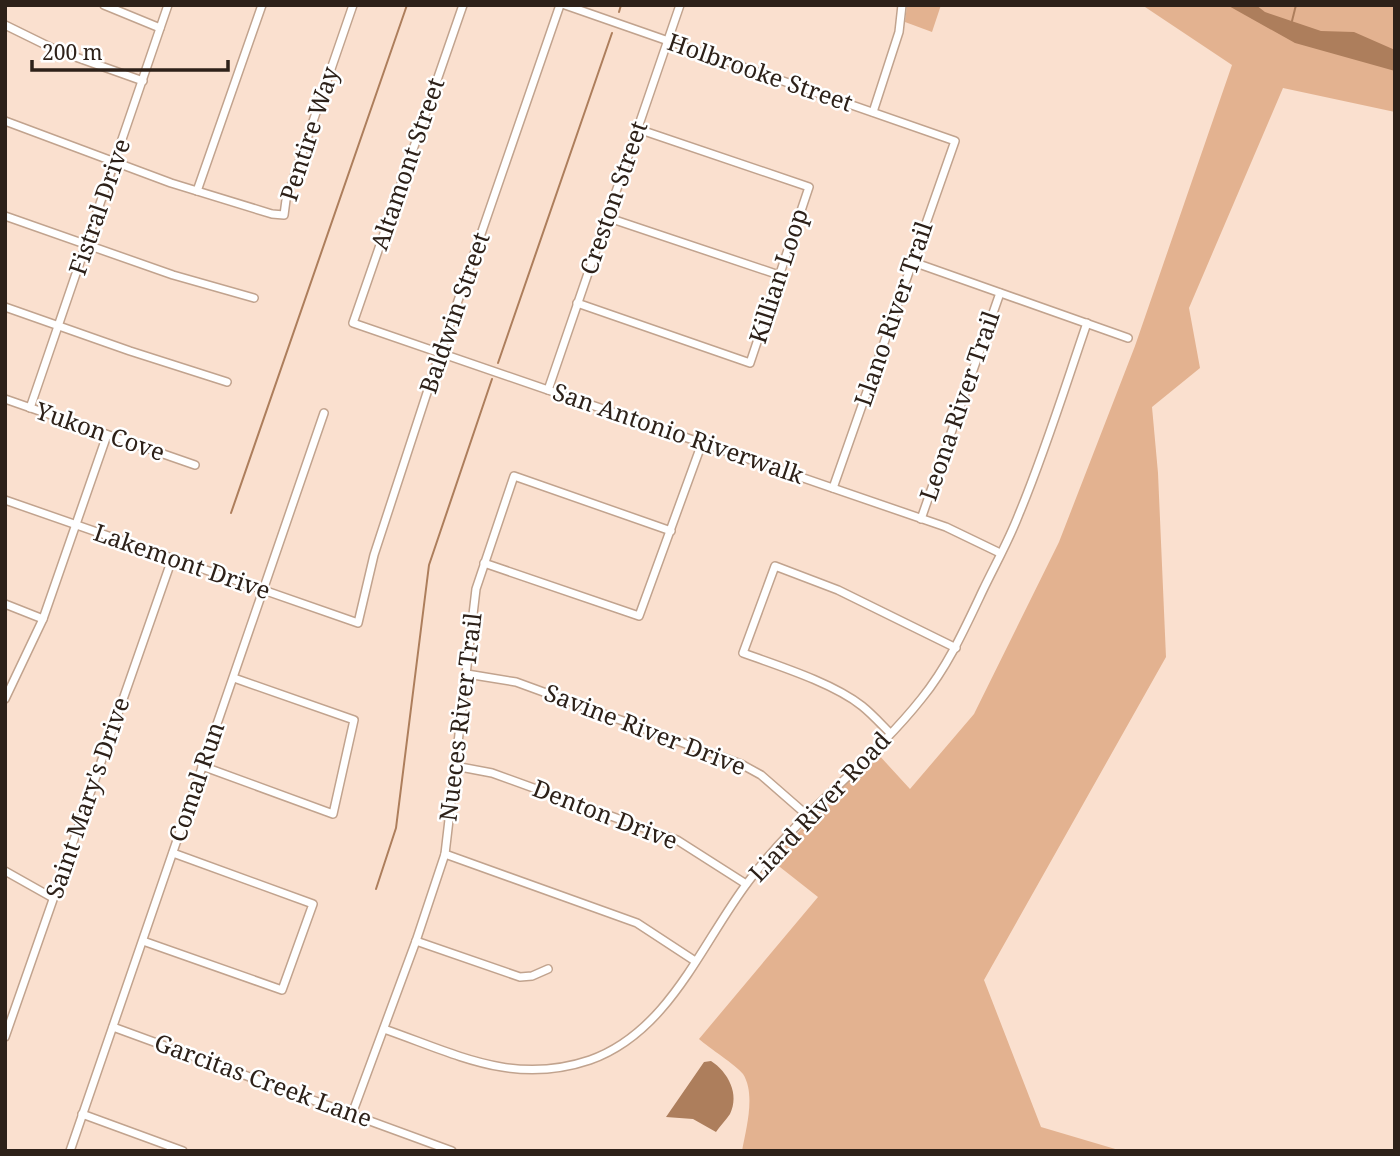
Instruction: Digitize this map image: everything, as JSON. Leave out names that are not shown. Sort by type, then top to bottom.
[{"type":"street","points":[[104,5],[160,28]]},
{"type":"street","name":"Fistral Drive","points":[[30,408],[168,5]]},
{"type":"street","points":[[197,191],[262,5]]},
{"type":"street","name":"Pentire Way","points":[[5,121],[197,191],[271,214],[284,215],[286,200],[353,5]]},
{"type":"street","name":"Altamont Street","points":[[353,323],[463,5]]},
{"type":"street","name":"Holbrooke Street","points":[[563,5],[955,141]]},
{"type":"street","name":"Baldwin Street","points":[[358,623],[374,555],[440,353],[563,5]]},
{"type":"street","name":"Creston Street","points":[[548,390],[680,5]]},
{"type":"street","points":[[873,112],[899,32],[902,5]]},
{"type":"street","points":[[5,25],[56,50],[143,81]]},
{"type":"street","name":"Killian Loop","points":[[577,303],[750,363],[808,187],[638,129]]},
{"type":"street","name":"Llano River Trail","points":[[833,488],[955,141]]},
{"type":"street","points":[[5,216],[173,275],[254,298]]},
{"type":"street","points":[[609,218],[779,275]]},
{"type":"street","points":[[913,262],[1128,338]]},
{"type":"street","name":"Leona River Trail","points":[[920,519],[999,293]]},
{"type":"street","points":[[5,307],[227,382]]},
{"type":"street","name":"San Antonio Riverwalk","points":[[353,323],[955,531],[1000,553]]},
{"type":"street","name":"Liard River Road","points":[[384,1028],[489,1066],[516,1071],[548,1070],[572,1065],[612,1050],[642,1030],[667,1002],[746,884],[774,849],[921,700],[956,648],[1031,486],[1087,323]]},
{"type":"street","name":"Yukon Cove","points":[[5,399],[195,465]]},
{"type":"street","name":"Comal Run","points":[[69,1151],[324,413]]},
{"type":"street","points":[[5,699],[43,619],[107,435]]},
{"type":"street","points":[[484,563],[639,616],[702,443]]},
{"type":"street","name":"Nueces River Trail","points":[[352,1114],[445,854],[477,589],[514,476],[671,531]]},
{"type":"street","name":"Lakemont Drive","points":[[5,500],[358,623]]},
{"type":"street","name":"Saint Mary's Drive","points":[[5,1038],[172,559]]},
{"type":"street","points":[[890,733],[860,705],[841,694],[784,667],[743,653],[775,566],[838,590],[956,648]]},
{"type":"street","points":[[5,604],[43,619]]},
{"type":"street","name":"Savine River Drive","points":[[467,674],[523,685],[741,764],[761,775],[808,817]]},
{"type":"street","points":[[202,766],[333,814],[354,720],[234,678]]},
{"type":"street","name":"Denton Drive","points":[[455,766],[492,773],[677,840],[746,884]]},
{"type":"street","points":[[143,941],[282,990],[313,904],[173,853]]},
{"type":"street","points":[[445,854],[637,923],[695,961]]},
{"type":"street","points":[[5,871],[52,898]]},
{"type":"street","points":[[416,941],[520,977],[532,976],[548,969]]},
{"type":"street","name":"Garcitas Creek Lane","points":[[113,1027],[452,1151]]},
{"type":"street","points":[[82,1114],[183,1151]]},
{"type":"shaded area","points":[[907,5],[941,5],[932,32],[905,22]]},
{"type":"shaded area","points":[[1142,5],[1395,5],[1395,112],[1283,88],[1189,308],[1200,368],[1152,407],[1158,473],[1166,657],[984,980],[1041,1127],[1122,1151],[742,1151],[749,1112],[747,1082],[740,1070],[699,1039],[818,897],[771,860],[877,753],[910,789],[974,714],[1059,542],[1135,346],[1232,65]]},
{"type":"shaded area","points":[[1227,5],[1256,5],[1265,12],[1321,31],[1354,32],[1395,50],[1395,71],[1295,43]]},
{"type":"shaded area","points":[[711,1061],[727,1077],[734,1099],[730,1114],[716,1132],[693,1119],[666,1117],[704,1062]]},
{"type":"waterway","points":[[231,513],[407,5]]},
{"type":"waterway","points":[[619,12],[621,5]]},
{"type":"waterway","points":[[1292,21],[1296,5]]},
{"type":"waterway","points":[[498,363],[612,33]]},
{"type":"waterway","points":[[376,889],[396,828],[429,565],[492,379]]}]
